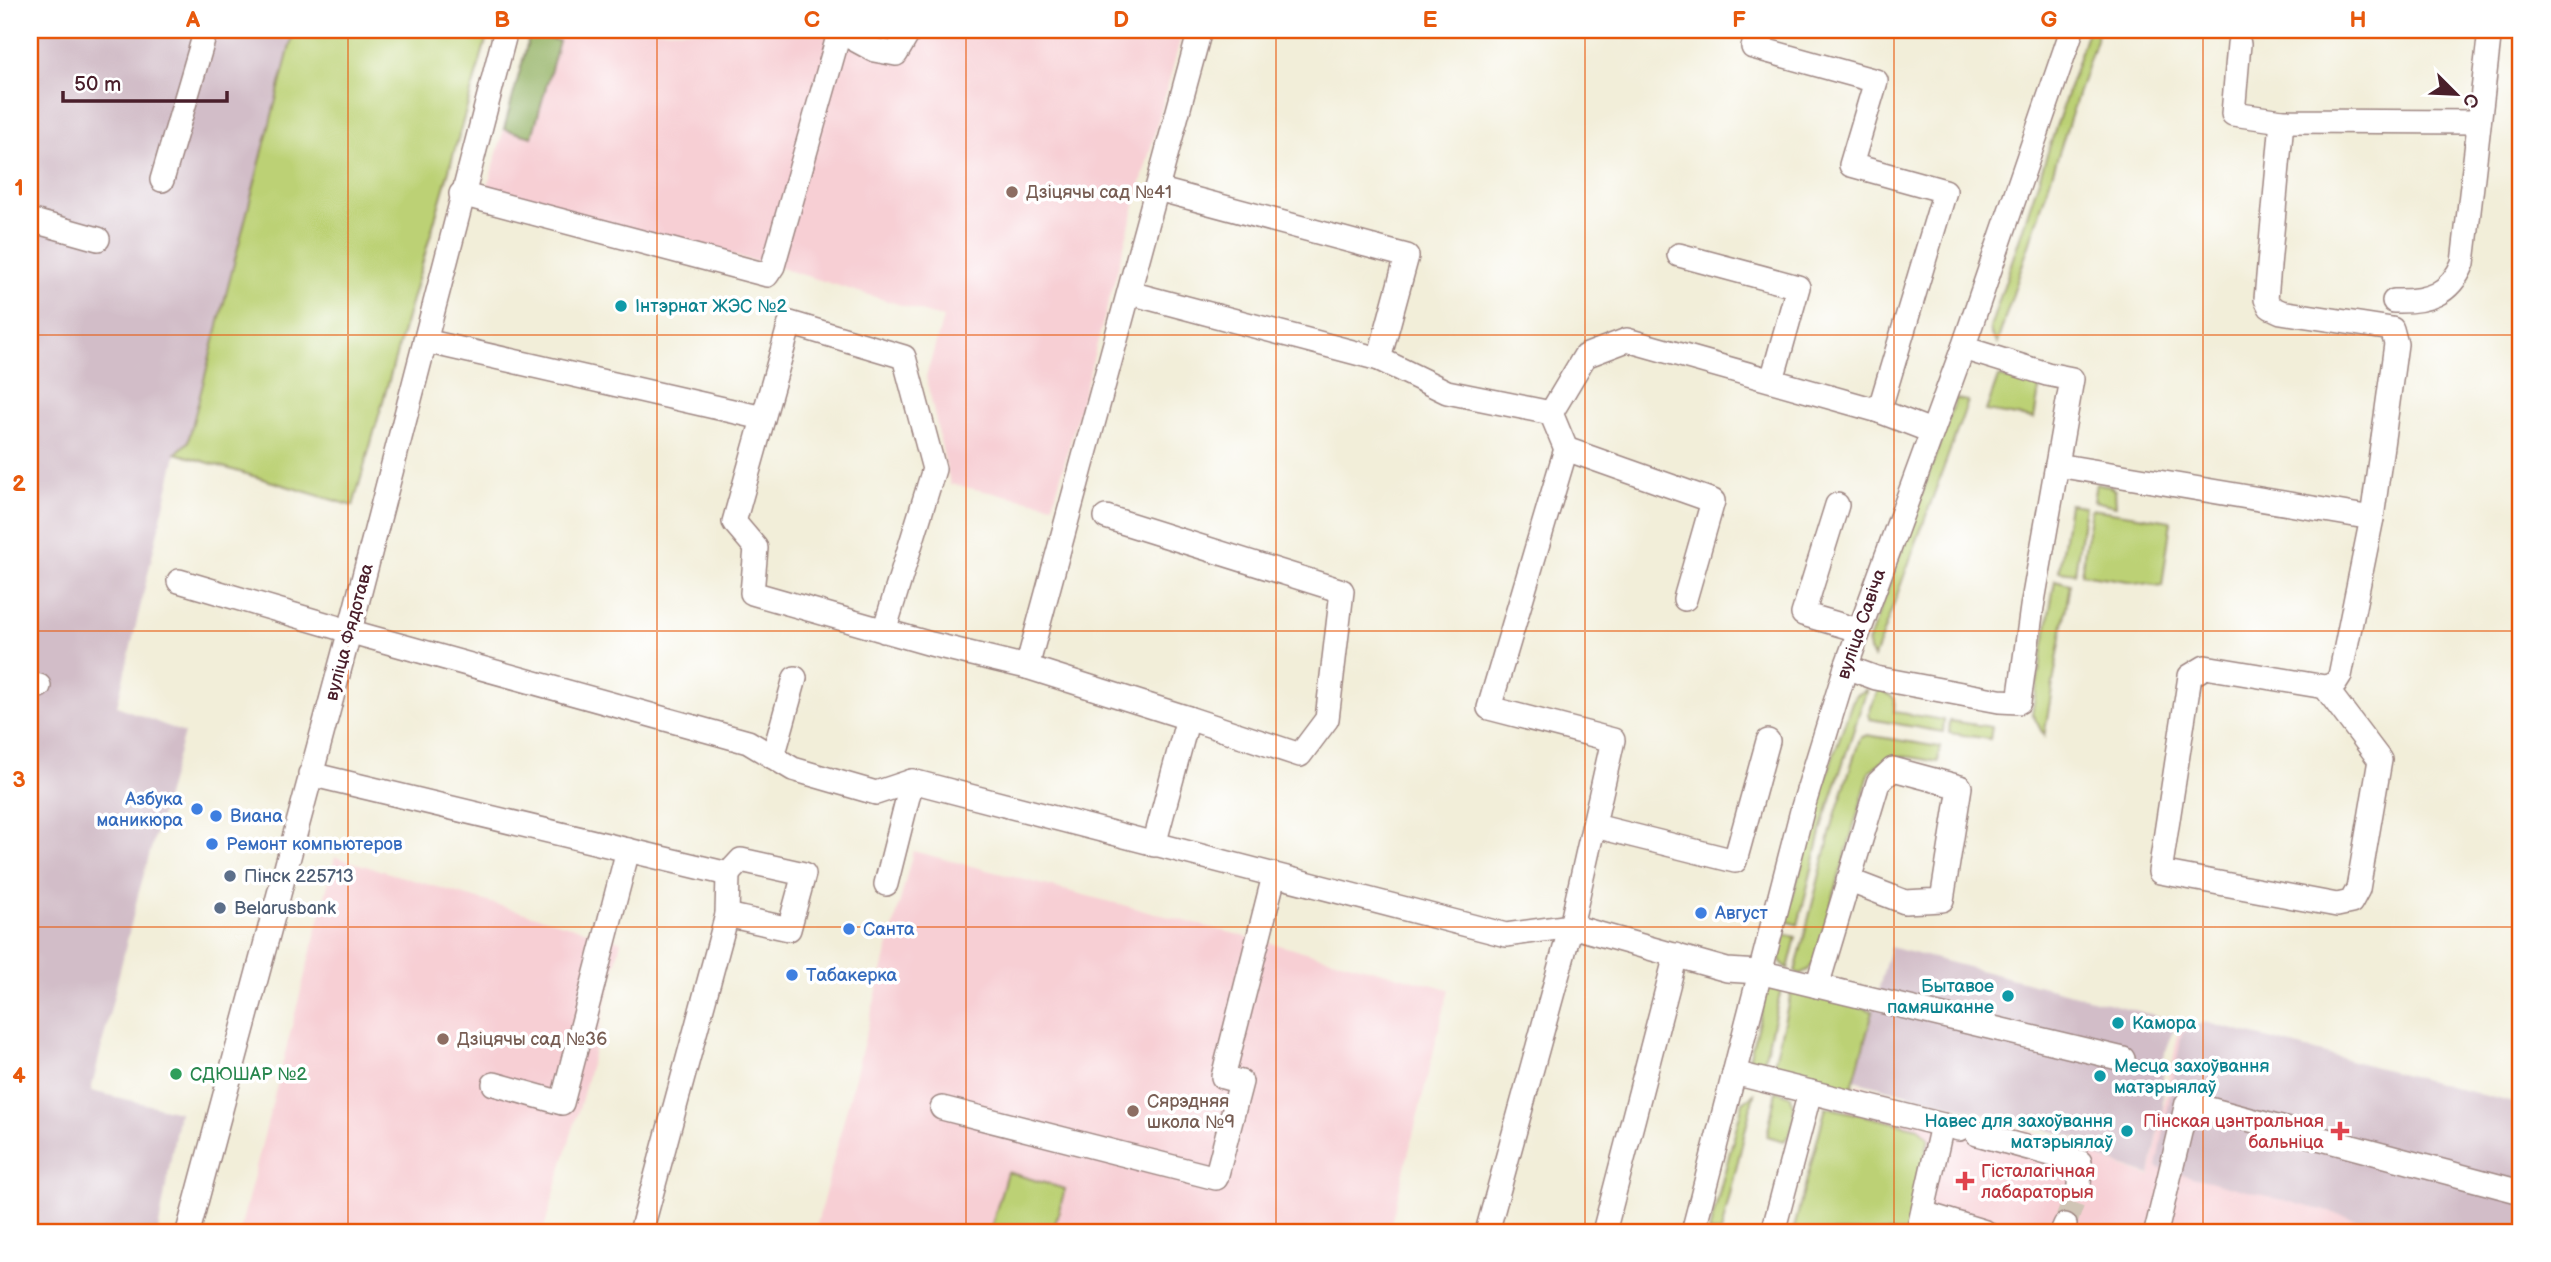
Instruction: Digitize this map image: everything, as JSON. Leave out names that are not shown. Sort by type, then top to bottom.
[{"type":"street","points":[[162,180],[206,30]]},
{"type":"street","name":"вуліца Фядотава","points":[[188,1232],[350,630],[461,194],[506,30]]},
{"type":"street","points":[[461,194],[768,275],[773,266],[840,30],[874,50],[896,54],[910,30]]},
{"type":"street","points":[[1027,667],[1200,30]]},
{"type":"street","name":"вуліца Савіча","points":[[1693,1232],[1759,972],[1846,667],[1963,348],[2072,30]]},
{"type":"street","points":[[2394,301],[2415,302],[2428,299],[2450,285],[2463,262],[2490,30]]},
{"type":"street","points":[[2239,44],[2233,114],[2282,121],[2479,122]]},
{"type":"street","points":[[1754,47],[1876,81],[1851,165],[1945,191],[1879,411]]},
{"type":"street","points":[[2282,121],[2266,299],[2270,307],[2281,312],[2392,329],[2396,344],[2372,518],[2340,676],[2335,684],[2325,687],[2205,667],[2190,676],[2160,872],[2337,905],[2351,902],[2358,889],[2379,760],[2325,687]]},
{"type":"street","points":[[1157,189],[1407,256],[1379,359]]},
{"type":"street","points":[[30,220],[98,239]]},
{"type":"street","points":[[1679,255],[1798,287],[1772,380]]},
{"type":"street","points":[[1130,293],[1379,359],[1447,392],[1551,412]]},
{"type":"street","points":[[884,631],[934,469],[904,357],[790,323],[734,522],[756,548],[752,593],[931,645],[1027,667],[1300,755],[1327,719],[1342,591],[1106,517]]},
{"type":"street","points":[[1551,412],[1585,356],[1627,340],[1879,411],[1931,431]]},
{"type":"street","points":[[425,341],[763,418]]},
{"type":"street","points":[[1846,667],[1876,678],[1999,701],[2019,702],[2032,607],[2072,379],[1963,348]]},
{"type":"street","points":[[1487,1232],[1571,926],[1614,740],[1489,708],[1566,449],[1551,412]]},
{"type":"street","points":[[1566,449],[1713,501],[1685,599]]},
{"type":"street","points":[[2057,465],[2372,518]]},
{"type":"street","points":[[1837,505],[1803,614],[1858,630]]},
{"type":"street","points":[[179,581],[748,742],[793,769],[876,793],[912,781],[1506,935],[1571,926],[1727,970],[1759,972],[2123,1059]]},
{"type":"street","points":[[773,757],[795,678]]},
{"type":"street","points":[[1154,845],[1188,718]]},
{"type":"street","points":[[1595,826],[1735,861],[1768,741]]},
{"type":"street","points":[[1817,986],[1848,880],[1878,783],[1893,769],[1960,787],[1942,900],[1905,902],[1848,880]]},
{"type":"street","points":[[310,774],[728,874]]},
{"type":"street","points":[[886,884],[912,781]]},
{"type":"street","points":[[494,1084],[562,1103],[628,850]]},
{"type":"street","points":[[641,1232],[727,915],[728,874],[741,860],[804,874],[789,929],[727,915]]},
{"type":"street","points":[[942,1108],[1216,1178],[1241,1082],[1223,1077],[1274,876]]},
{"type":"street","points":[[1604,1232],[1676,955]]},
{"type":"street","points":[[1734,1073],[2080,1162],[2079,1186]]},
{"type":"street","points":[[1773,1232],[1810,1092]]},
{"type":"street","points":[[2156,1232],[2187,1103],[2521,1192]]},
{"type":"street","points":[[1959,1130],[1921,1223],[1985,1232]]},
{"type":"shaded area","points":[[30,30],[294,30],[188,442],[176,454],[117,706],[184,733],[138,895],[91,1091],[179,1112],[158,1232],[30,1232]]},
{"type":"shaded area","points":[[532,30],[1183,30],[1053,505],[950,484],[926,377],[943,318],[784,269],[486,192]]},
{"type":"shaded area","name":"Сярэдняя школа №9","points":[[913,851],[1449,989],[1389,1232],[815,1232]]},
{"type":"shaded area","name":"Дзіцячы сад №36","points":[[335,857],[621,941],[584,1091],[543,1232],[240,1230]]},
{"type":"shaded area","points":[[1890,947],[2177,1021],[2163,1059],[2163,1107],[2150,1175],[2092,1155],[2081,1139],[1854,1080]]},
{"type":"shaded area","points":[[2204,1022],[2521,1105],[2521,1232],[2408,1232],[2157,1168],[2182,1033]]},
{"type":"shaded area","name":"Пінская цэнтральная бальніца","points":[[2180,1024],[2521,1112],[2521,1232],[1814,1232],[1848,1101],[1858,1084],[1969,1117],[2085,1146],[2092,1155],[2150,1176]]},
{"type":"green space","points":[[294,30],[489,30],[353,506],[176,453],[188,442]]},
{"type":"green space","points":[[2088,30],[2099,30],[1997,343],[1990,328]]},
{"type":"green space","points":[[530,34],[559,41],[532,137],[504,129]]},
{"type":"green space","points":[[1998,377],[2040,385],[2034,419],[1986,411]]},
{"type":"green space","points":[[1956,399],[1968,401],[1874,658],[1868,643]]},
{"type":"green space","points":[[2096,483],[2115,490],[2116,506],[2093,501]]},
{"type":"green space","points":[[2069,504],[2085,506],[2075,573],[2059,571]]},
{"type":"green space","points":[[2091,509],[2171,521],[2162,586],[2081,574]]},
{"type":"green space","points":[[2055,580],[2070,584],[2044,736],[2032,713]]},
{"type":"green space","points":[[1879,688],[1895,699],[1894,712],[1944,720],[1943,732],[1870,719],[1868,715]]},
{"type":"green space","points":[[1867,689],[1824,821],[1798,925],[1786,921],[1825,780],[1852,702],[1856,695]]},
{"type":"green space","points":[[1950,721],[1992,727],[1990,739],[1949,733]]},
{"type":"green space","points":[[1867,735],[1940,747],[1938,762],[1894,757],[1870,771],[1814,963],[1800,974],[1795,972],[1834,819],[1860,738]]},
{"type":"green space","points":[[1782,934],[1796,937],[1788,969],[1780,961]]},
{"type":"green space","points":[[1774,984],[1782,985],[1762,1069],[1749,1059],[1767,990]]},
{"type":"green space","points":[[1792,988],[1873,1011],[1851,1091],[1772,1072]]},
{"type":"green space","points":[[1776,1091],[1791,1096],[1794,1114],[1791,1132],[1784,1141],[1767,1136]]},
{"type":"green space","points":[[1754,1094],[1721,1232],[1709,1232],[1743,1102]]},
{"type":"green space","points":[[1826,1107],[1919,1128],[1929,1138],[1910,1232],[1793,1232]]},
{"type":"green space","points":[[1007,1172],[1065,1189],[1053,1232],[990,1232]]},
{"type":"tunnel","points":[[2065,1225],[2079,1186]]},
{"type":"place","name":"Дзіцячы сад №41","points":[[1012,192]]},
{"type":"place","name":"Інтэрнат ЖЭС №2","points":[[621,306]]},
{"type":"place","name":"Азбука маникюра","points":[[197,809]]},
{"type":"place","name":"Виана","points":[[216,816]]},
{"type":"place","name":"Ремонт компьютеров","points":[[212,844]]},
{"type":"place","name":"Пінск 225713","points":[[230,876]]},
{"type":"place","name":"Belarusbank","points":[[220,908]]},
{"type":"place","name":"Август","points":[[1701,913]]},
{"type":"place","name":"Санта","points":[[849,929]]},
{"type":"place","name":"Табакерка","points":[[792,975]]},
{"type":"place","name":"Бытавое памяшканне","points":[[2008,996]]},
{"type":"place","name":"Камора","points":[[2118,1023]]},
{"type":"place","name":"Дзіцячы сад №36","points":[[443,1039]]},
{"type":"place","name":"СДЮШАР №2","points":[[176,1074]]},
{"type":"place","name":"Месца захоўвання матэрыялаў","points":[[2100,1076]]},
{"type":"place","name":"Сярэдняя школа №9","points":[[1133,1111]]},
{"type":"place","name":"Навес для захоўвання матэрыялаў","points":[[2127,1131]]},
{"type":"place","name":"Пінская цэнтральная бальніца","points":[[2340,1131]]},
{"type":"place","name":"Гісталагічная лабараторыя","points":[[1965,1181]]}]
